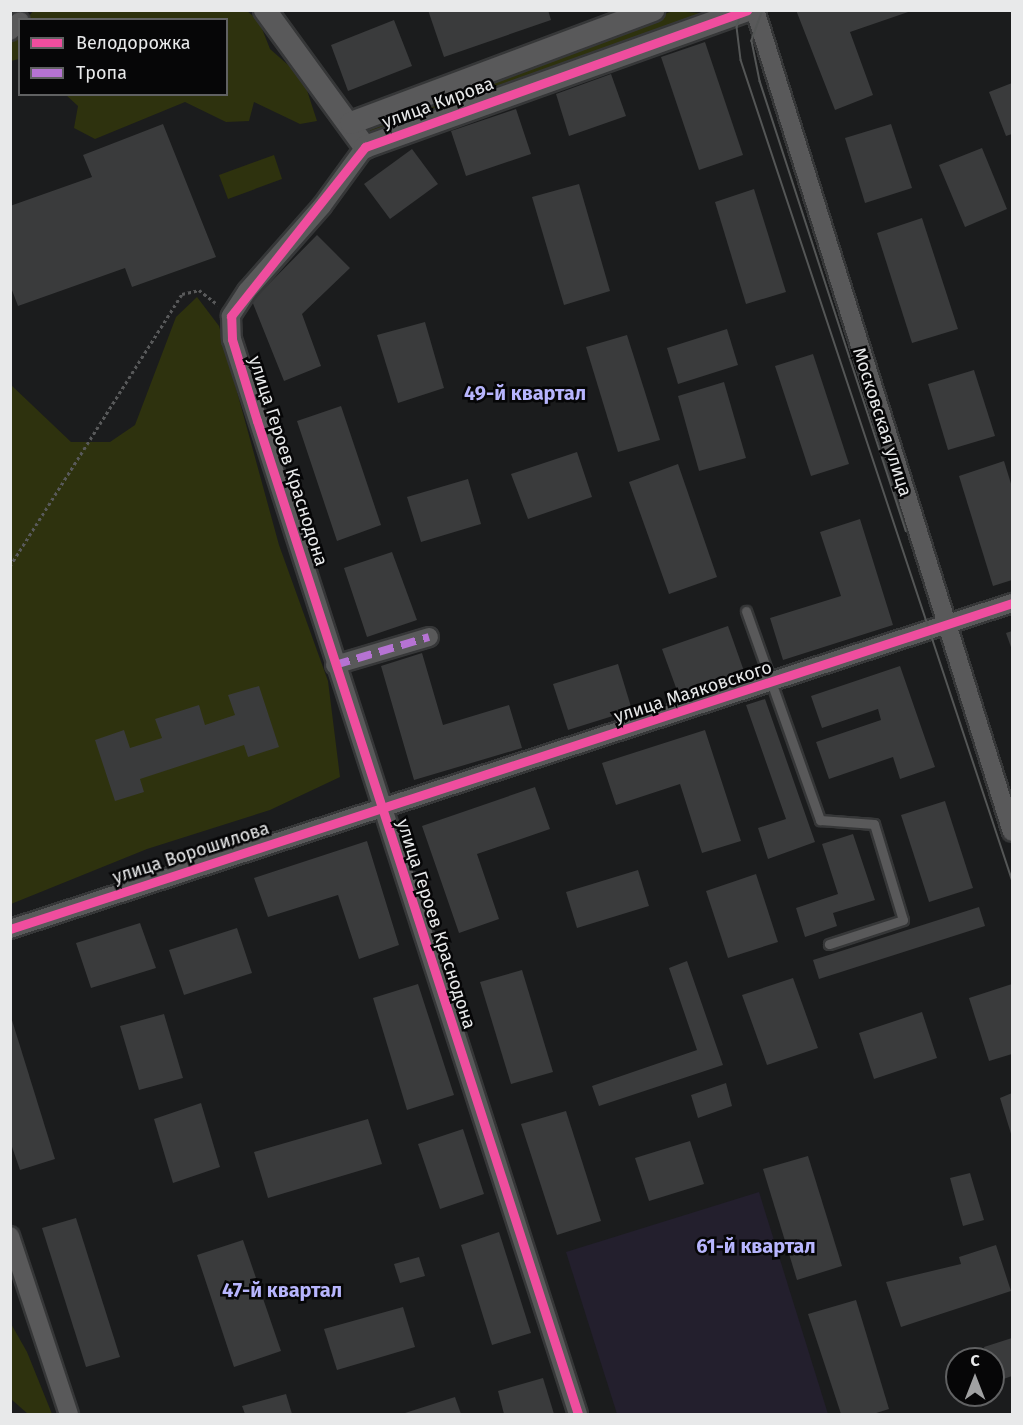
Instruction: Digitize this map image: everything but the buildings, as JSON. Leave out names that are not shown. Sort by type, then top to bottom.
[{"type":"street","points":[[265,10],[351,123],[365,147]]},
{"type":"street","name":"улица Кирова","points":[[351,123],[654,10]]},
{"type":"street","name":"улица Кирова","points":[[231,316],[365,147],[747,10]]},
{"type":"street","name":"Московская улица","points":[[755,10],[1012,832]]},
{"type":"street","name":"улица Героев Краснодона","points":[[231,316],[232,339],[578,1414]]},
{"type":"street","name":"улица Маяковского","points":[[382,809],[771,684],[1012,603]]},
{"type":"street","points":[[335,664],[429,636]]},
{"type":"street","name":"улица Ворошилова","points":[[10,929],[382,809]]},
{"type":"street","points":[[10,1236],[69,1414]]},
{"type":"lane","points":[[746,611],[820,820],[874,824],[903,920],[829,944]]},
{"type":"path","points":[[10,566],[182,294],[200,290],[231,316]]},
{"type":"shaded area","points":[[759,1192],[828,1414],[617,1414],[566,1252]]},
{"type":"green space","points":[[34,10],[247,11],[259,21],[270,49],[303,78],[317,121],[300,124],[254,102],[249,121],[226,122],[185,102],[95,139],[74,128],[78,106],[67,96],[228,96],[228,18],[28,18]]},
{"type":"green space","points":[[673,11],[711,14],[371,138],[365,123]]},
{"type":"green space","points":[[18,28],[18,59],[11,61],[11,32]]},
{"type":"green space","points":[[274,155],[282,179],[228,199],[219,175]]},
{"type":"green space","points":[[197,297],[219,326],[279,545],[328,681],[340,777],[270,810],[147,849],[11,904],[10,384],[71,442],[110,442],[135,425],[176,317]]},
{"type":"green space","points":[[10,1322],[27,1352],[52,1414],[28,1414],[11,1399]]},
{"type":"tram line","points":[[743,10],[737,27],[741,60],[1012,879]]},
{"type":"tram line","points":[[763,10],[752,41],[760,81],[906,531]]},
{"type":"marked path","points":[[335,665],[429,637]]},
{"type":"cycle path","points":[[578,1414],[257,421],[232,339],[231,316],[365,147],[747,10]]},
{"type":"cycle path","points":[[10,929],[1012,603]]},
{"type":"district","name":"49-й квартал","points":[[525,393]]},
{"type":"district","name":"61-й квартал","points":[[756,1246]]},
{"type":"district","name":"47-й квартал","points":[[282,1290]]}]
